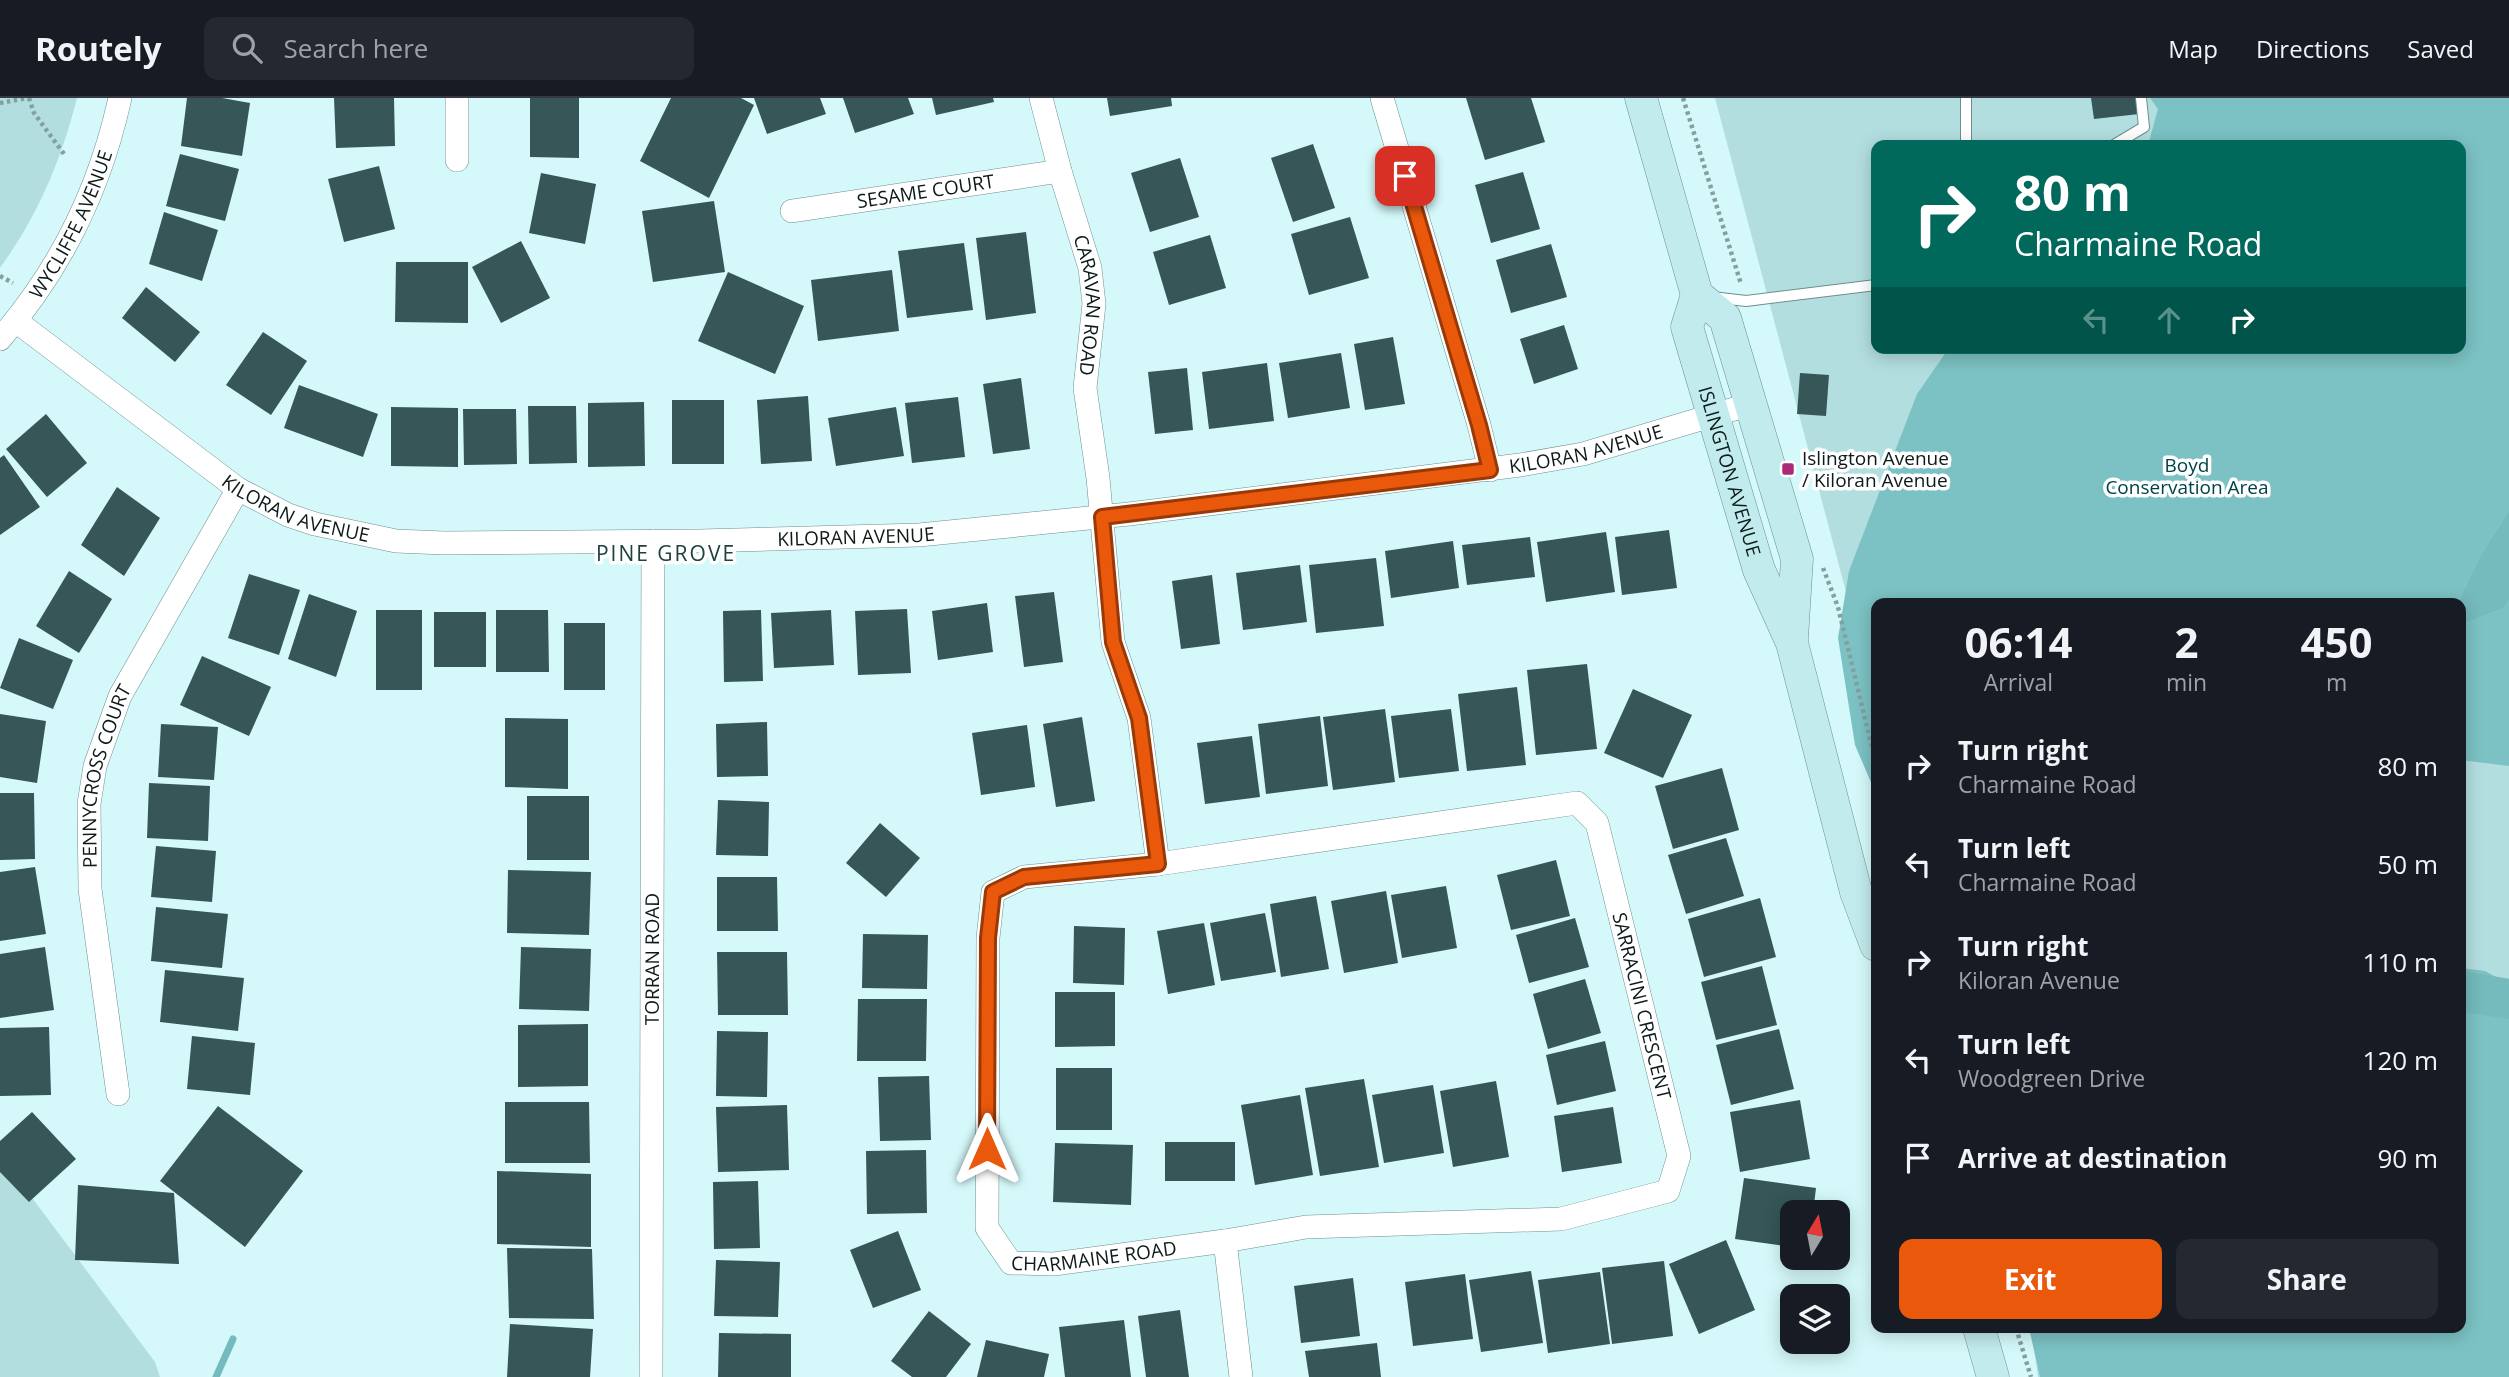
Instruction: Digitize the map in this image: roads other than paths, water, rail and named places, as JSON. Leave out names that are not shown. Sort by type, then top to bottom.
[{"type":"main road","points":[[1641,98],[1698,295]]},
{"type":"main road","name":"ISLINGTON AVENUE","points":[[1792,643],[1797,559],[1725,318],[1698,295],[1687,327],[1759,570],[1792,643],[1856,892],[1871,932]]},
{"type":"main road","points":[[1980,1333],[1993,1377]]},
{"type":"street","name":"WYCLIFFE AVENUE","points":[[0,339],[61,257],[83,213],[102,168],[120,98]]},
{"type":"street","points":[[457,98],[457,160]]},
{"type":"street","name":"CARAVAN ROAD","points":[[1041,98],[1090,268],[1094,303],[1085,388],[1102,517]]},
{"type":"street","points":[[1382,98],[1490,470]]},
{"type":"street","name":"SESAME COURT","points":[[792,211],[1060,171]]},
{"type":"street","name":"KILORAN AVENUE","points":[[16,321],[237,489],[315,524],[396,541],[653,541],[919,535],[1102,517],[1490,470],[1583,454],[1751,404]]},
{"type":"street","name":"PENNYCROSS COURT","points":[[118,1094],[90,888],[89,804],[95,766],[120,696],[237,489]]},
{"type":"street","points":[[1102,517],[1113,642],[1139,718],[1158,864]]},
{"type":"street","name":"TORRAN ROAD","points":[[651,1377],[653,541]]},
{"type":"street","name":"SARRACINI CRESCENT","points":[[1158,864],[1577,803],[1597,823],[1678,1156],[1668,1191],[1560,1219],[1306,1227],[1224,1241]]},
{"type":"street","name":"CHARMAINE ROAD","points":[[1158,864],[1024,877],[993,892],[988,938],[987,1228],[1012,1263],[1054,1264],[1224,1241]]},
{"type":"street","points":[[1224,1241],[1241,1377]]},
{"type":"lane","points":[[1966,98],[1966,140]]},
{"type":"lane","points":[[2123,140],[2144,127],[2141,98]]},
{"type":"lane","points":[[1698,295],[1746,301],[1871,286]]},
{"type":"waterway","points":[[2466,992],[2509,999]]},
{"type":"waterway","points":[[216,1377],[233,1339]]},
{"type":"place","name":"Islington Avenue / Kiloran Avenue","points":[[1788,469]]},
{"type":"district","name":"PINE GROVE","points":[[666,554]]},
{"type":"park label","name":"Boyd Conservation Area","points":[[2187,476]]}]
